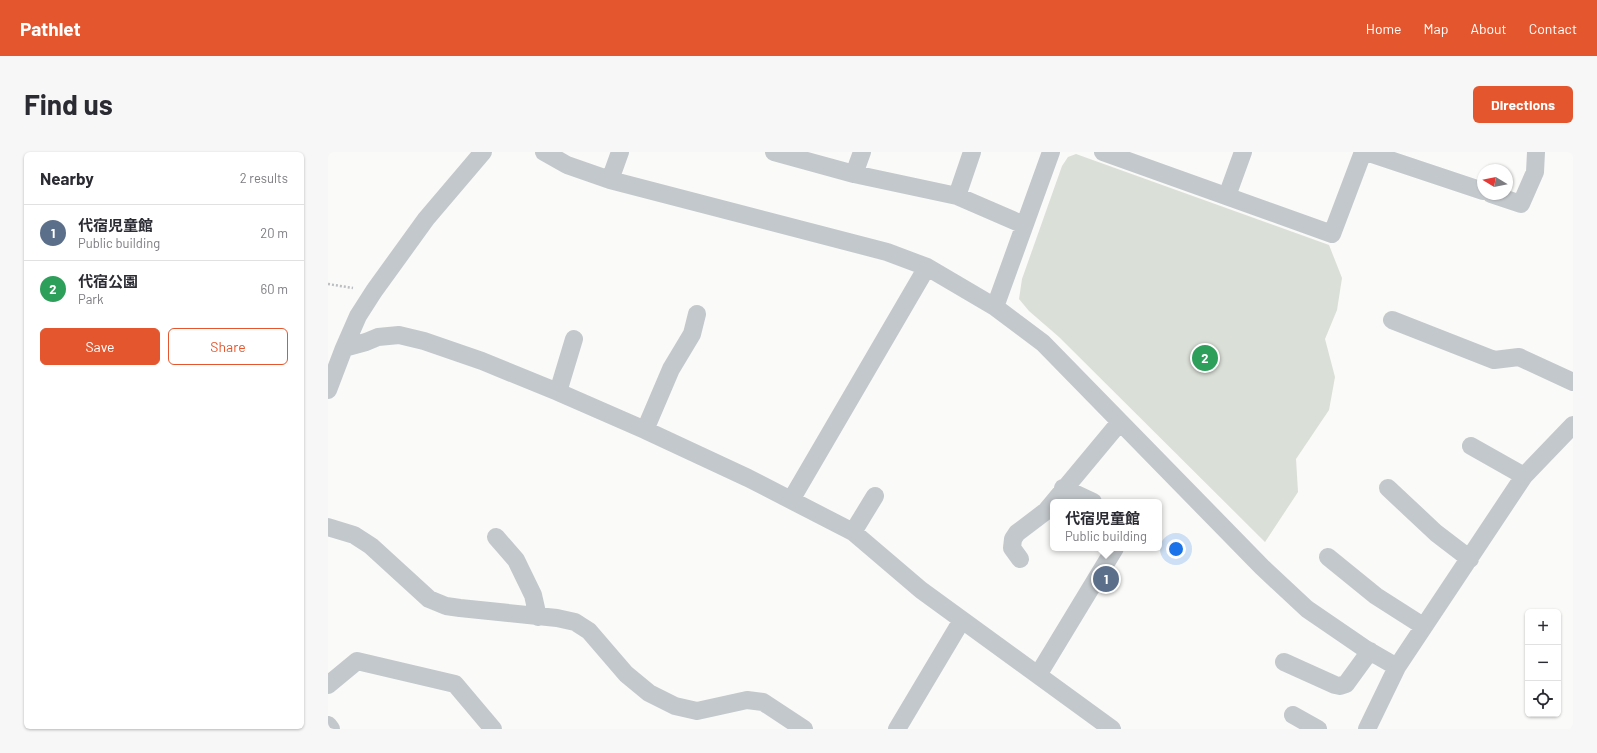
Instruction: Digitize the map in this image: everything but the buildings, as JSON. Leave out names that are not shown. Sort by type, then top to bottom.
[{"type":"street","points":[[328,390],[358,316],[374,291],[426,219],[483,152]]},
{"type":"street","points":[[544,152],[567,165],[610,180],[887,252],[927,267],[995,308],[1043,343],[1262,567],[1307,608],[1370,652],[1397,667]]},
{"type":"street","points":[[610,180],[620,152]]},
{"type":"street","points":[[774,152],[854,174],[957,196],[1024,225]]},
{"type":"street","points":[[854,174],[862,152]]},
{"type":"street","points":[[957,196],[972,152]]},
{"type":"street","points":[[995,308],[1051,152]]},
{"type":"street","points":[[1103,152],[1129,157],[1227,196],[1332,234],[1365,152],[1477,189]]},
{"type":"street","points":[[1227,196],[1243,152]]},
{"type":"street","points":[[1509,200],[1521,204],[1535,172],[1536,152]]},
{"type":"street","points":[[791,500],[927,267]]},
{"type":"street","points":[[645,430],[671,368],[692,334],[697,314]]},
{"type":"street","points":[[1392,320],[1494,360],[1519,357],[1573,382]]},
{"type":"street","points":[[344,348],[378,337],[399,335],[424,341],[482,361],[558,392],[645,430],[791,500],[853,532],[921,590],[1112,729]]},
{"type":"street","points":[[558,392],[574,339]]},
{"type":"street","points":[[1055,499],[1120,422]]},
{"type":"street","points":[[1367,729],[1397,667],[1524,476],[1573,425]]},
{"type":"street","points":[[1470,446],[1524,476]]},
{"type":"street","points":[[1063,488],[1087,499]]},
{"type":"street","points":[[1388,488],[1436,533],[1470,559]]},
{"type":"street","points":[[853,532],[875,496]]},
{"type":"street","points":[[1020,559],[1012,548],[1013,539],[1017,533],[1046,511],[1050,506]]},
{"type":"street","points":[[328,527],[354,535],[371,546],[429,599],[446,606],[557,618],[575,622],[589,631],[626,674],[649,693],[675,706],[697,711],[747,700],[763,702],[804,729]]},
{"type":"street","points":[[496,537],[516,560],[534,594],[538,617]]},
{"type":"street","points":[[1038,675],[1113,551]]},
{"type":"street","points":[[1328,557],[1376,596],[1423,626]]},
{"type":"street","points":[[897,729],[962,620]]},
{"type":"street","points":[[1284,662],[1334,685],[1340,686],[1346,684],[1370,652]]},
{"type":"street","points":[[328,685],[357,660],[455,684],[493,729]]},
{"type":"street","points":[[1293,715],[1318,729]]},
{"type":"street","points":[[328,725],[331,729]]},
{"type":"shaded area","points":[[1076,154],[1329,245],[1342,278],[1337,310],[1325,339],[1335,377],[1329,410],[1296,459],[1298,492],[1265,542],[1059,337],[1029,311],[1019,299],[1022,279],[1062,166],[1068,157]]},
{"type":"place","name":"代宿公園","points":[[1205,358]]},
{"type":"place","name":"代宿児童館","points":[[1106,579]]}]
